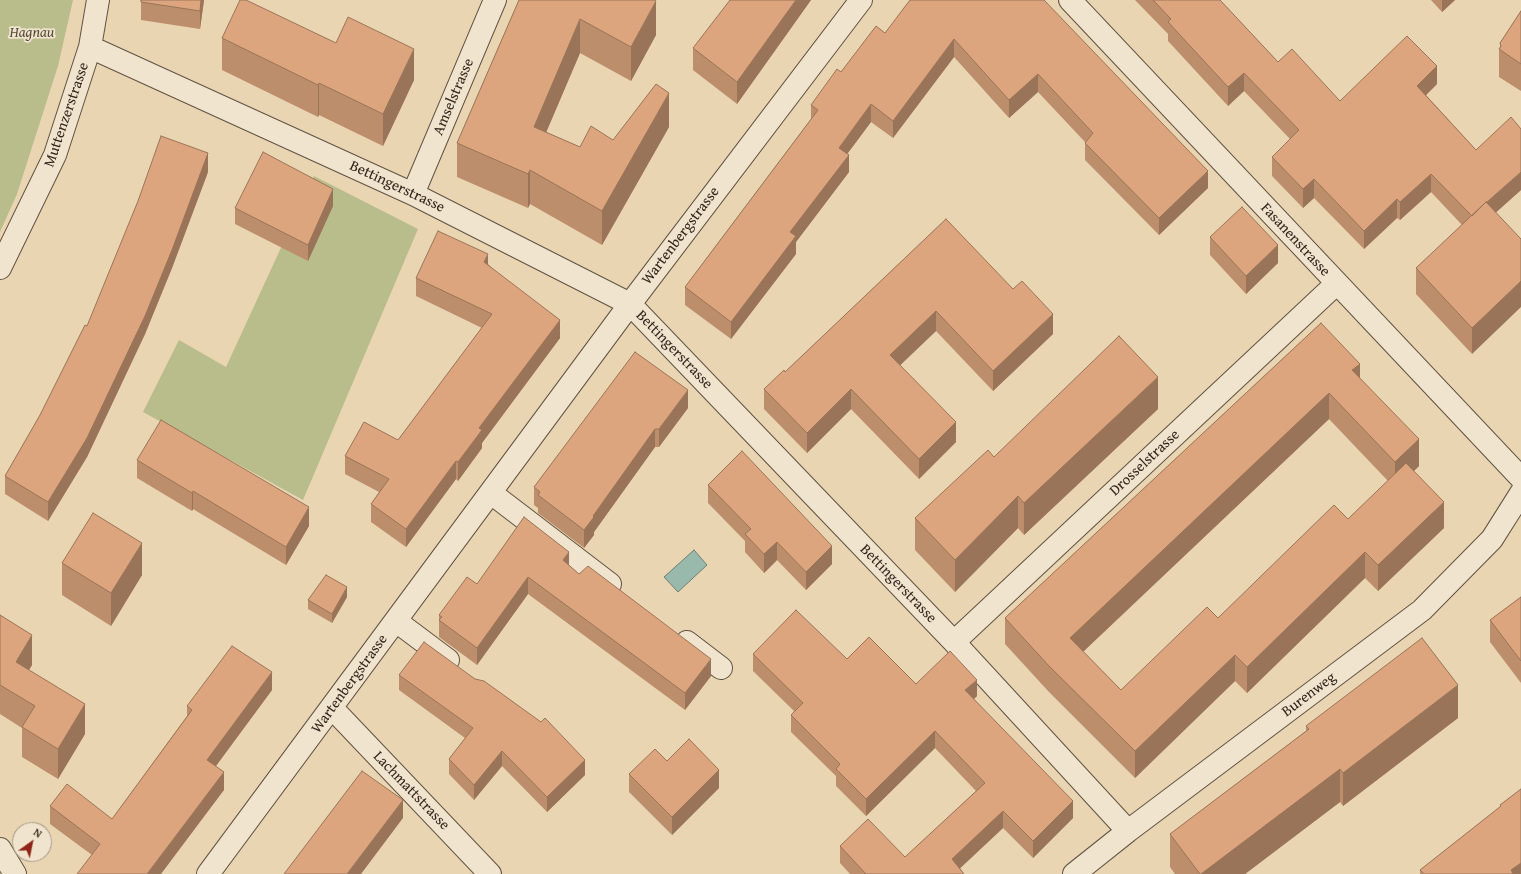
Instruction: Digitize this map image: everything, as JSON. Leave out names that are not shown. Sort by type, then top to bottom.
[{"type":"street","name":"Muttenzerstrasse","points":[[0,268],[55,155],[90,47],[98,0]]},
{"type":"street","name":"Amselstrasse","points":[[413,194],[495,0]]},
{"type":"street","name":"Wartenbergstrasse","points":[[208,874],[630,304],[861,0]]},
{"type":"street","name":"Fasanenstrasse","points":[[1070,0],[1336,284],[1521,478]]},
{"type":"street","name":"Bettingerstrasse","points":[[90,47],[413,194],[630,304],[954,642],[1128,831]]},
{"type":"street","name":"Drosselstrasse","points":[[954,642],[1336,284]]},
{"type":"street","points":[[491,493],[628,597]]},
{"type":"street","name":"Burenweg","points":[[1082,872],[1128,831],[1422,610],[1492,539],[1521,493]]},
{"type":"street","points":[[396,621],[463,671]]},
{"type":"street","points":[[671,630],[721,668]]},
{"type":"street","name":"Lachmattstrasse","points":[[332,708],[490,874]]},
{"type":"street","points":[[0,849],[15,874]]},
{"type":"green space","name":"Hagnau","points":[[0,0],[73,0],[58,66],[17,194],[0,232]]},
{"type":"green space","points":[[314,176],[418,229],[303,500],[143,412],[179,340],[226,367]]},
{"type":"shaded area","points":[[694,550],[707,565],[678,592],[664,577]]},
{"type":"building","points":[[141,0],[201,0],[200,11],[141,2]]},
{"type":"building","points":[[240,0],[246,0],[336,43],[348,17],[414,49],[383,114],[319,83],[318,85],[222,38]]},
{"type":"building","points":[[519,0],[656,1],[631,47],[580,19],[534,127],[580,147],[591,126],[613,140],[656,84],[669,93],[602,211],[530,170],[528,174],[457,143]]},
{"type":"building","points":[[730,0],[796,0],[737,82],[693,48]]},
{"type":"building","points":[[910,0],[1044,0],[1208,171],[1159,218],[1085,143],[1093,133],[1038,74],[1009,100],[954,39],[893,121],[871,104],[839,148],[849,155],[790,232],[796,236],[731,322],[685,287],[818,110],[811,105],[837,69],[841,72],[876,26],[885,33]]},
{"type":"building","points":[[1153,0],[1220,0],[1278,62],[1292,49],[1340,101],[1407,36],[1437,66],[1417,86],[1476,150],[1511,117],[1521,129],[1521,172],[1472,216],[1431,174],[1400,202],[1397,199],[1364,231],[1314,179],[1303,189],[1272,157],[1299,130],[1244,73],[1228,87],[1168,22],[1171,19]]},
{"type":"building","points":[[1521,11],[1521,64],[1499,49],[1501,46],[1500,43]]},
{"type":"building","points":[[161,136],[208,153],[172,250],[145,316],[87,438],[48,502],[5,476],[40,415],[85,325],[87,326],[138,201]]},
{"type":"building","points":[[263,152],[333,189],[308,245],[235,208]]},
{"type":"building","points":[[1486,202],[1521,239],[1521,281],[1472,328],[1416,268]]},
{"type":"building","points":[[1242,207],[1278,245],[1246,276],[1210,237]]},
{"type":"building","points":[[946,219],[1013,289],[1022,281],[1053,314],[993,371],[936,311],[890,355],[956,422],[919,459],[851,389],[807,433],[764,389],[784,370],[785,372]]},
{"type":"building","points":[[438,231],[488,254],[484,262],[560,320],[479,428],[482,430],[458,462],[456,461],[406,529],[371,504],[389,479],[345,456],[364,422],[398,440],[492,314],[416,278]]},
{"type":"building","points":[[1321,323],[1360,364],[1352,370],[1419,439],[1395,462],[1329,393],[1070,638],[1121,690],[1207,607],[1218,618],[1334,505],[1348,519],[1406,463],[1444,502],[1378,565],[1365,552],[1247,667],[1235,655],[1135,751],[1049,666],[1005,618]]},
{"type":"building","points":[[1119,336],[1158,377],[1024,503],[1018,496],[955,560],[915,518],[988,450],[994,457]]},
{"type":"building","points":[[635,352],[688,390],[659,429],[655,429],[584,530],[538,495],[540,492],[534,487]]},
{"type":"building","points":[[161,420],[309,507],[286,547],[193,491],[192,493],[137,460]]},
{"type":"building","points":[[742,451],[832,546],[806,572],[777,542],[764,554],[745,534],[751,529],[708,485]]},
{"type":"building","points":[[93,513],[142,543],[111,593],[62,563]]},
{"type":"building","points":[[524,517],[569,552],[563,560],[579,574],[588,566],[711,659],[685,693],[528,577],[477,648],[439,620],[442,617],[439,615],[467,577],[477,584]]},
{"type":"building","points":[[326,575],[347,587],[332,614],[308,600]]},
{"type":"building","points":[[1521,597],[1521,661],[1490,620]]},
{"type":"building","points":[[796,610],[847,659],[869,637],[916,684],[950,651],[977,680],[965,690],[1073,801],[1033,841],[1003,811],[952,859],[964,874],[866,874],[840,846],[868,819],[905,857],[985,783],[935,731],[866,799],[836,769],[840,764],[791,715],[803,703],[753,654]]},
{"type":"building","points":[[0,615],[32,635],[16,662],[85,704],[58,749],[22,727],[35,706],[0,685]]},
{"type":"building","points":[[1422,638],[1458,685],[1343,773],[1340,769],[1200,874],[1170,834],[1309,729],[1306,726]]},
{"type":"building","points":[[424,642],[475,679],[484,681],[541,722],[545,718],[585,760],[547,797],[502,751],[474,785],[449,759],[473,728],[399,675]]},
{"type":"building","points":[[232,646],[272,672],[207,760],[224,772],[147,874],[77,874],[100,844],[50,806],[67,784],[112,819],[192,710],[187,706]]},
{"type":"building","points":[[689,739],[719,770],[672,817],[629,774],[655,749],[667,761]]},
{"type":"building","points":[[362,771],[403,800],[347,874],[284,874]]},
{"type":"building","points":[[1521,789],[1521,863],[1511,870],[1513,873],[1424,874],[1420,870],[1501,806],[1500,805]]}]
